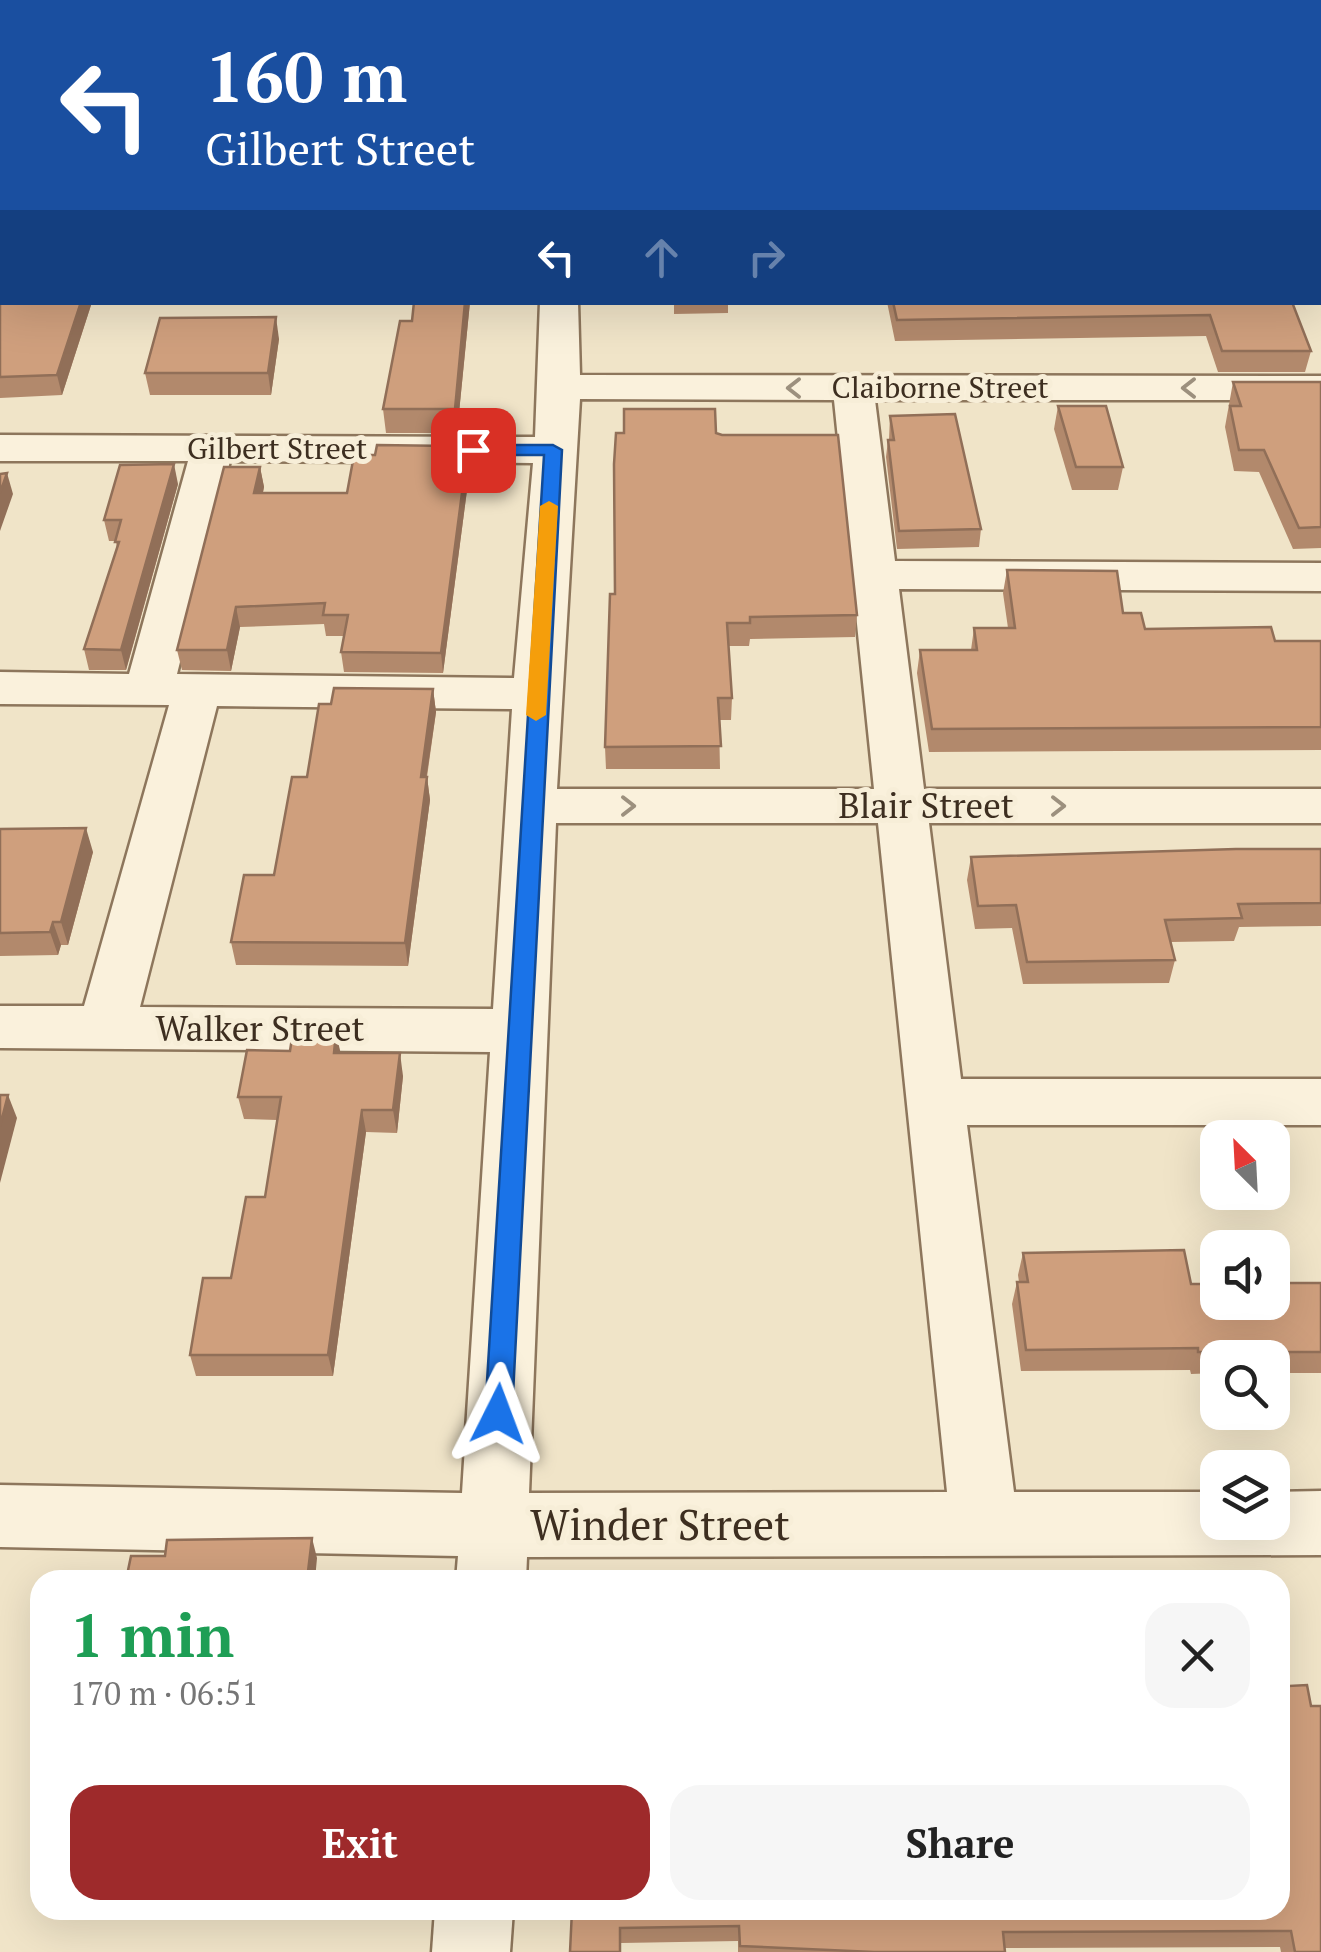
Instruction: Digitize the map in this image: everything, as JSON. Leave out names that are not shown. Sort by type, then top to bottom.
[{"type":"street","points":[[492,1553],[537,694],[560,387],[559,305]]},
{"type":"street","name":"Claiborne Street","points":[[560,387],[1321,388]]},
{"type":"street","points":[[854,388],[984,1524]]},
{"type":"street","name":"Gilbert Street","points":[[0,448],[553,450]]},
{"type":"street","points":[[106,1028],[173,690],[212,449]]},
{"type":"street","points":[[875,574],[1321,577]]},
{"type":"street","points":[[0,688],[537,694]]},
{"type":"street","name":"Blair Street","points":[[531,806],[1321,806]]},
{"type":"street","name":"Walker Street","points":[[0,1028],[519,1030]]},
{"type":"street","points":[[936,1102],[1321,1102]]},
{"type":"street","name":"Winder Street","points":[[0,1516],[492,1553],[984,1524],[1321,1523]]},
{"type":"street","points":[[472,1952],[474,1920]]},
{"type":"building","points":[[0,305],[80,305],[57,375],[0,377]]},
{"type":"building","points":[[414,305],[465,305],[455,409],[383,409],[400,321],[412,321]]},
{"type":"building","points":[[894,305],[1293,305],[1311,351],[1222,351],[1210,315],[897,320]]},
{"type":"building","points":[[276,317],[268,373],[145,373],[160,318]]},
{"type":"building","points":[[1233,382],[1321,382],[1321,527],[1299,528],[1264,450],[1239,450],[1230,406],[1241,406]]},
{"type":"building","points":[[1058,406],[1106,406],[1123,467],[1076,467]]},
{"type":"building","points":[[624,409],[715,409],[716,433],[722,435],[838,435],[857,615],[750,617],[750,623],[727,623],[732,698],[718,698],[721,746],[605,747],[610,594],[615,594],[614,464],[616,433],[624,433]]},
{"type":"building","points":[[955,414],[981,529],[899,531],[888,440],[894,440],[890,416]]},
{"type":"building","points":[[377,445],[451,446],[449,455],[467,455],[441,653],[341,652],[348,615],[323,615],[325,603],[236,607],[227,650],[177,650],[224,467],[260,467],[254,493],[347,493],[354,455],[375,455]]},
{"type":"building","points":[[174,464],[121,650],[84,649],[119,542],[115,542],[121,520],[104,520],[120,465]]},
{"type":"building","points":[[7,473],[0,493],[0,474]]},
{"type":"building","points":[[1007,570],[1117,571],[1123,613],[1141,613],[1145,629],[1271,627],[1275,641],[1321,641],[1321,727],[932,729],[920,650],[977,650],[974,628],[1015,628]]},
{"type":"building","points":[[334,688],[433,689],[421,777],[427,777],[405,943],[231,942],[244,875],[274,875],[292,777],[307,777],[319,704],[331,704]]},
{"type":"building","points":[[86,828],[61,922],[53,922],[50,932],[0,933],[0,829]]},
{"type":"building","points":[[1321,849],[1321,903],[1238,904],[1242,918],[1165,920],[1175,960],[1027,962],[1016,905],[978,906],[971,857]]},
{"type":"building","points":[[293,1031],[336,1032],[334,1053],[400,1053],[393,1110],[362,1110],[328,1355],[190,1355],[203,1278],[231,1278],[246,1197],[265,1197],[281,1097],[238,1097],[247,1050],[290,1051]]},
{"type":"building","points":[[0,1095],[8,1095],[0,1126]]},
{"type":"building","points":[[1184,1250],[1191,1284],[1200,1284],[1200,1320],[1290,1320],[1290,1283],[1321,1283],[1321,1352],[1290,1352],[1290,1340],[1200,1340],[1200,1352],[1198,1348],[1026,1350],[1017,1282],[1028,1282],[1023,1253]]},
{"type":"building","points":[[312,1538],[308,1570],[128,1570],[131,1556],[165,1556],[167,1540]]},
{"type":"building","points":[[1307,1685],[1311,1706],[1321,1706],[1321,1952],[1295,1952],[1291,1931],[1003,1932],[1005,1952],[874,1952],[740,1946],[739,1926],[620,1928],[620,1952],[570,1952],[572,1920],[1290,1920],[1290,1686]]},
{"type":"slow traffic","points":[[536,715],[549,506]]},
{"type":"route","points":[[473,450],[553,450],[498,1414]]}]
